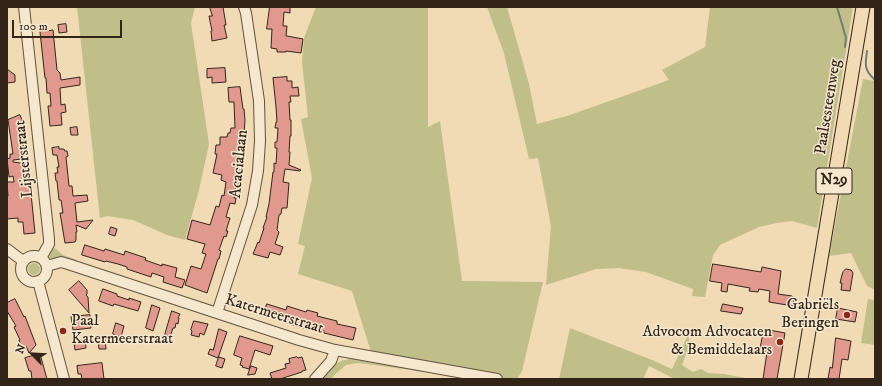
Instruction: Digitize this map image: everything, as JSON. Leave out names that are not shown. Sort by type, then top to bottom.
[{"type":"main road","name":"Paalsesteenweg","points":[[801,379],[863,7]]},
{"type":"street","name":"Lijsterstraat","points":[[24,7],[49,239],[44,262]]},
{"type":"street","name":"Acacialaan","points":[[217,313],[252,205],[258,171],[260,141],[259,101],[246,9]]},
{"type":"street","points":[[7,249],[23,261]]},
{"type":"street","points":[[33,256],[44,262],[48,270],[42,280],[35,282],[28,280],[22,275],[21,269],[23,261],[29,257],[33,256]]},
{"type":"street","name":"Katermeerstraat","points":[[44,262],[60,262],[68,264],[299,340],[335,350],[497,379]]},
{"type":"street","points":[[38,281],[64,379]]},
{"type":"street","points":[[315,379],[331,361],[335,350]]},
{"type":"shaded area","points":[[77,7],[195,7],[191,23],[209,144],[199,190],[185,240],[167,235],[133,220],[107,216],[100,218]]},
{"type":"shaded area","points":[[316,7],[428,7],[428,127],[440,121],[462,281],[543,282],[522,371],[517,379],[508,379],[489,374],[371,352],[352,291],[298,274],[305,246],[298,244],[312,178],[301,119],[308,117],[302,62],[304,38]]},
{"type":"shaded area","points":[[487,7],[507,7],[529,84],[537,124],[567,116],[669,80],[662,70],[705,47],[710,7],[853,7],[817,228],[792,221],[777,223],[759,227],[720,245],[713,255],[705,297],[692,296],[693,289],[646,272],[619,268],[596,269],[546,285],[551,226],[538,158],[529,159],[504,53]]},
{"type":"shaded area","points":[[863,79],[875,81],[875,290],[867,286],[851,253],[829,256]]},
{"type":"shaded area","points":[[52,247],[63,255],[77,260],[76,263],[52,260],[48,255]]},
{"type":"shaded area","points":[[34,263],[38,265],[40,269],[38,273],[34,275],[30,273],[28,269],[30,265]]},
{"type":"shaded area","points":[[868,299],[875,300],[875,345],[861,343]]},
{"type":"shaded area","points":[[570,328],[672,369],[688,335],[690,344],[682,365],[693,372],[701,369],[708,373],[724,374],[751,379],[675,379],[649,366],[643,379],[559,379]]},
{"type":"shaded area","points":[[355,358],[435,373],[358,363],[346,365],[330,379],[319,379],[334,364]]},
{"type":"building","points":[[210,7],[223,7],[226,25],[224,25],[227,38],[212,41],[209,16],[212,16]]},
{"type":"building","points":[[270,7],[290,7],[290,13],[284,12],[283,26],[287,26],[286,36],[303,39],[301,53],[286,51],[277,52],[277,49],[271,48],[272,29],[267,29]]},
{"type":"building","points":[[66,24],[67,32],[59,33],[58,25]]},
{"type":"building","points":[[43,25],[46,31],[53,30],[57,70],[60,73],[61,80],[80,77],[80,85],[60,88],[61,105],[65,104],[66,112],[61,113],[62,125],[50,126],[48,106],[51,106],[50,93],[47,93],[40,32]]},
{"type":"building","points":[[225,68],[226,82],[212,83],[212,77],[207,78],[207,69]]},
{"type":"building","points":[[7,69],[15,75],[15,82],[7,83]]},
{"type":"building","points":[[287,77],[287,81],[292,81],[292,88],[298,87],[299,96],[290,96],[291,102],[289,102],[291,136],[289,165],[301,170],[285,169],[283,182],[289,183],[287,208],[282,208],[281,214],[279,215],[277,230],[279,232],[275,244],[283,247],[280,255],[270,252],[268,258],[253,254],[258,242],[259,243],[267,217],[274,163],[276,164],[277,148],[275,148],[275,142],[277,142],[278,128],[275,128],[277,122],[273,78]]},
{"type":"building","points":[[240,87],[245,120],[244,135],[242,142],[240,142],[238,169],[242,170],[239,184],[236,184],[234,198],[236,198],[235,204],[230,203],[226,217],[230,218],[226,231],[228,231],[226,237],[224,236],[219,250],[221,251],[219,259],[207,293],[185,285],[191,266],[201,269],[206,254],[202,253],[205,244],[187,239],[192,220],[210,225],[216,206],[219,207],[222,195],[224,196],[226,182],[221,180],[222,175],[213,173],[217,154],[215,154],[216,145],[220,145],[220,137],[227,137],[231,128],[235,128],[234,102],[229,102],[228,88]]},
{"type":"building","points":[[20,115],[26,145],[21,146],[22,159],[13,160],[13,162],[28,164],[23,174],[29,174],[35,233],[24,234],[23,222],[18,222],[18,218],[7,219],[7,182],[14,182],[13,176],[9,177],[7,159],[10,158],[10,154],[13,154],[8,120]]},
{"type":"building","points":[[77,127],[78,135],[71,135],[70,128]]},
{"type":"building","points":[[59,147],[59,149],[64,149],[67,151],[68,156],[66,157],[69,186],[72,186],[73,196],[87,195],[88,201],[75,203],[77,222],[93,220],[86,229],[76,225],[77,232],[75,242],[65,243],[60,213],[63,213],[61,200],[59,200],[55,173],[58,173],[57,167],[59,167],[57,155],[53,155],[52,148]]},
{"type":"building","points":[[111,227],[117,229],[115,236],[109,234]]},
{"type":"building","points":[[85,245],[124,255],[125,251],[146,258],[145,260],[162,266],[162,264],[177,268],[175,277],[185,280],[182,288],[163,282],[164,277],[152,273],[151,277],[127,269],[127,267],[118,264],[105,262],[82,255]]},
{"type":"building","points":[[713,264],[761,272],[762,267],[781,271],[778,294],[792,296],[794,298],[793,306],[769,302],[770,291],[759,289],[758,292],[749,291],[750,288],[728,284],[727,292],[721,291],[722,283],[710,281]]},
{"type":"building","points":[[846,269],[851,270],[853,273],[850,291],[841,290],[842,283],[840,283],[843,272]]},
{"type":"building","points":[[79,281],[87,290],[86,295],[88,297],[89,313],[69,290]]},
{"type":"building","points":[[103,289],[117,294],[117,296],[141,302],[138,311],[114,304],[113,306],[99,301]]},
{"type":"building","points":[[15,299],[24,317],[25,316],[36,345],[29,353],[26,346],[21,348],[20,340],[14,327],[16,326],[7,311],[7,303]]},
{"type":"building","points":[[267,304],[286,310],[287,306],[306,312],[307,310],[318,313],[317,316],[337,321],[337,324],[356,328],[353,340],[324,333],[324,331],[313,328],[312,330],[296,326],[264,314]]},
{"type":"building","points":[[723,304],[743,308],[741,314],[721,311]]},
{"type":"building","points":[[152,305],[160,308],[153,331],[146,328]]},
{"type":"building","name":"Gabriëls Beringen","points":[[838,308],[857,312],[855,322],[836,319]]},
{"type":"building","points":[[172,311],[180,314],[178,324],[176,323],[170,337],[165,335]]},
{"type":"building","points":[[90,315],[91,328],[73,330],[71,317]]},
{"type":"building","points":[[194,321],[208,324],[204,335],[200,333],[199,337],[191,335]]},
{"type":"building","points":[[116,323],[124,326],[121,337],[113,334]]},
{"type":"building","points":[[219,329],[227,332],[218,358],[208,354],[210,349],[213,350]]},
{"type":"building","points":[[764,329],[785,333],[777,379],[763,379],[767,352],[760,351]]},
{"type":"building","points":[[240,336],[273,346],[270,355],[255,350],[249,369],[242,367],[243,366],[240,365],[242,358],[234,355]]},
{"type":"building","points":[[105,338],[106,349],[99,349],[98,339]]},
{"type":"building","points":[[836,338],[851,341],[848,360],[842,359],[839,379],[828,379],[830,367],[832,368]]},
{"type":"building","points":[[85,340],[86,348],[75,350],[74,342]]},
{"type":"building","points":[[40,354],[47,379],[32,379],[31,371],[29,371],[25,358]]},
{"type":"building","points":[[219,357],[225,359],[222,368],[216,366]]},
{"type":"building","points":[[302,357],[306,370],[280,379],[272,379],[270,373],[286,368],[285,364],[290,363],[289,359]]},
{"type":"building","points":[[102,363],[104,379],[82,379],[81,374],[78,374],[77,366]]},
{"type":"building","points":[[251,366],[257,368],[255,374],[248,375]]},
{"type":"waterway","points":[[837,7],[846,38],[845,47]]},
{"type":"waterway","points":[[867,51],[866,67],[875,80]]},
{"type":"place","name":"Gabriëls Beringen","points":[[847,315]]},
{"type":"place","name":"Paal Katermeerstraat","points":[[63,331]]},
{"type":"place","name":"Advocom Advocaten & Bemiddelaars","points":[[780,342]]}]
